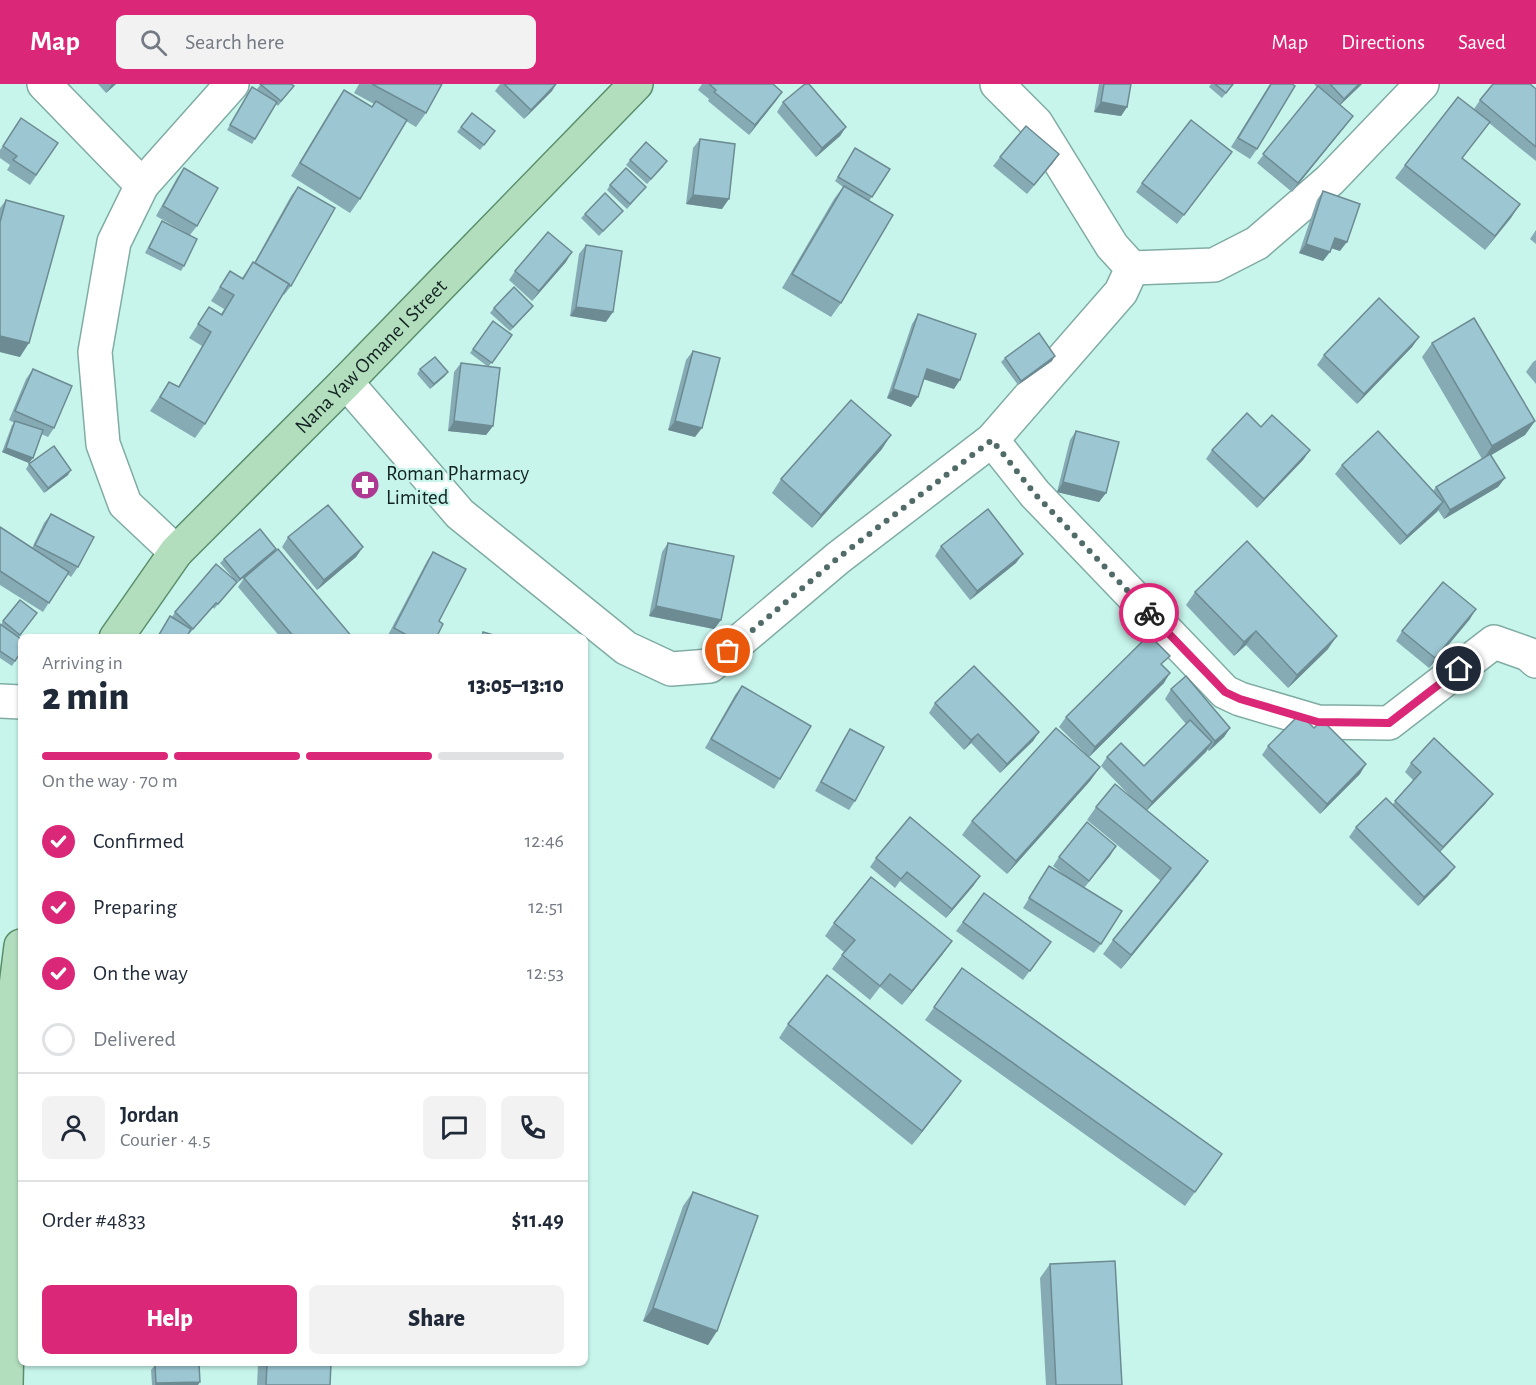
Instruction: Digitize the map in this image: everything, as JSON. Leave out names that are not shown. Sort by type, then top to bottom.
[{"type":"main road","name":"Nana Yaw Omane I Street","points":[[119,634],[176,552],[346,382],[636,84]]},
{"type":"main road","points":[[6,1385],[15,994],[18,970]]},
{"type":"street","points":[[44,84],[142,185]]},
{"type":"street","points":[[176,552],[125,504],[103,444],[95,352],[114,242],[142,185],[232,84]]},
{"type":"street","points":[[997,84],[1036,123],[1112,246],[1132,268],[1214,265],[1257,243],[1330,180],[1422,84]]},
{"type":"street","points":[[346,382],[460,514],[627,648],[671,669],[710,666],[838,558],[992,440],[1121,292],[1132,268]]},
{"type":"street","points":[[992,440],[1035,494],[1225,692],[1240,699],[1318,722],[1389,723],[1494,642],[1528,654],[1536,661]]},
{"type":"street","points":[[0,701],[18,702]]},
{"type":"building","points":[[260,84],[291,84],[294,86],[281,101]]},
{"type":"building","points":[[372,84],[442,84],[426,113]]},
{"type":"building","points":[[504,84],[556,84],[531,110]]},
{"type":"building","points":[[709,84],[773,84],[782,92],[755,125],[714,92],[716,90]]},
{"type":"building","points":[[805,84],[809,84],[846,127],[822,148],[783,102]]},
{"type":"building","points":[[1104,84],[1131,84],[1127,107],[1101,102]]},
{"type":"building","points":[[1215,84],[1233,84],[1226,93]]},
{"type":"building","points":[[1271,84],[1295,86],[1257,149],[1238,138]]},
{"type":"building","points":[[1330,84],[1359,84],[1344,99]]},
{"type":"building","points":[[1493,84],[1530,84],[1536,89],[1536,147],[1480,100]]},
{"type":"building","points":[[1318,86],[1353,116],[1298,183],[1263,154]]},
{"type":"building","points":[[252,87],[277,102],[255,139],[230,125]]},
{"type":"building","points":[[344,90],[372,107],[376,101],[407,120],[360,199],[300,163]]},
{"type":"building","points":[[1458,97],[1490,122],[1462,158],[1520,204],[1495,236],[1405,165]]},
{"type":"building","points":[[472,113],[495,131],[484,145],[461,127]]},
{"type":"building","points":[[21,118],[58,143],[36,175],[13,160],[17,156],[3,146]]},
{"type":"building","points":[[1191,120],[1232,152],[1184,215],[1142,183]]},
{"type":"building","points":[[1026,126],[1059,154],[1034,185],[1000,157]]},
{"type":"building","points":[[700,139],[735,144],[729,199],[693,195]]},
{"type":"building","points":[[646,142],[667,161],[651,179],[630,160]]},
{"type":"building","points":[[855,148],[890,169],[872,197],[838,177]]},
{"type":"building","points":[[184,168],[218,188],[197,226],[163,206]]},
{"type":"building","points":[[626,168],[646,187],[630,204],[610,185]]},
{"type":"building","points":[[844,186],[893,215],[841,303],[792,274]]},
{"type":"building","points":[[298,187],[335,208],[291,286],[255,263]]},
{"type":"building","points":[[1323,191],[1360,204],[1347,242],[1335,238],[1330,252],[1306,244]]},
{"type":"building","points":[[605,193],[623,211],[603,231],[585,214]]},
{"type":"building","points":[[6,200],[64,216],[29,343],[0,336],[0,222]]},
{"type":"building","points":[[162,221],[197,239],[184,266],[149,248]]},
{"type":"building","points":[[548,232],[572,252],[539,291],[515,271]]},
{"type":"building","points":[[586,245],[622,251],[613,312],[576,307]]},
{"type":"building","points":[[253,262],[289,284],[205,424],[160,397],[169,382],[179,387],[211,332],[198,324],[209,307],[222,315],[234,295],[220,287],[230,271],[243,279]]},
{"type":"building","points":[[514,287],[533,306],[513,327],[494,308]]},
{"type":"building","points":[[1379,298],[1419,337],[1364,394],[1324,355]]},
{"type":"building","points":[[918,314],[976,334],[960,380],[927,369],[918,397],[893,389]]},
{"type":"building","points":[[1474,318],[1535,421],[1492,446],[1432,343]]},
{"type":"building","points":[[493,321],[512,335],[492,363],[473,349]]},
{"type":"building","points":[[1039,333],[1055,356],[1021,381],[1005,358]]},
{"type":"building","points":[[693,351],[720,358],[702,428],[675,421]]},
{"type":"building","points":[[435,357],[448,372],[434,384],[420,369]]},
{"type":"building","points":[[461,363],[500,368],[493,426],[454,421]]},
{"type":"building","points":[[33,369],[72,386],[54,428],[15,411]]},
{"type":"building","points":[[851,400],[891,435],[821,515],[781,479]]},
{"type":"building","points":[[1247,413],[1261,427],[1272,415],[1310,450],[1264,499],[1212,450]]},
{"type":"building","points":[[15,421],[43,430],[33,458],[6,448]]},
{"type":"building","points":[[1076,431],[1119,442],[1106,493],[1063,482]]},
{"type":"building","points":[[1378,431],[1443,502],[1407,536],[1342,465]]},
{"type":"building","points":[[54,446],[71,470],[48,488],[29,464]]},
{"type":"building","points":[[1490,454],[1505,478],[1450,510],[1436,487]]},
{"type":"building","points":[[328,505],[363,547],[324,580],[288,537]]},
{"type":"building","points":[[988,509],[1023,554],[977,591],[941,546]]},
{"type":"building","points":[[51,514],[94,537],[78,567],[35,545]]},
{"type":"building","points":[[0,527],[69,572],[49,603],[0,571]]},
{"type":"building","points":[[260,529],[276,549],[240,579],[224,559]]},
{"type":"building","points":[[1247,541],[1337,636],[1297,675],[1256,631],[1244,642],[1195,592]]},
{"type":"building","points":[[668,543],[734,556],[721,620],[656,606]]},
{"type":"building","points":[[278,549],[350,634],[292,634],[244,578]]},
{"type":"building","points":[[433,552],[466,569],[439,621],[443,624],[438,634],[405,634],[394,628]]},
{"type":"building","points":[[216,564],[237,582],[193,629],[175,612]]},
{"type":"building","points":[[1443,582],[1476,609],[1435,658],[1402,631]]},
{"type":"building","points":[[20,600],[37,613],[21,634],[3,621]]},
{"type":"building","points":[[170,616],[191,629],[188,634],[159,634]]},
{"type":"building","points":[[0,624],[18,637],[18,656],[15,661],[0,651]]},
{"type":"building","points":[[1149,635],[1170,656],[1161,664],[1170,673],[1095,747],[1066,717]]},
{"type":"building","points":[[974,666],[1039,732],[1007,764],[978,734],[971,740],[935,703]]},
{"type":"building","points":[[1186,676],[1230,728],[1215,741],[1171,689]]},
{"type":"building","points":[[742,686],[811,726],[780,779],[711,739]]},
{"type":"building","points":[[1300,714],[1314,728],[1322,720],[1366,764],[1327,804],[1268,746]]},
{"type":"building","points":[[1190,720],[1212,742],[1152,802],[1107,757],[1121,743],[1144,766]]},
{"type":"building","points":[[1056,728],[1100,767],[1016,861],[972,821]]},
{"type":"building","points":[[850,729],[884,747],[855,801],[821,782]]},
{"type":"building","points":[[1434,738],[1493,794],[1443,847],[1395,801],[1421,772],[1411,763]]},
{"type":"building","points":[[1115,784],[1208,861],[1131,955],[1113,940],[1171,868],[1096,807]]},
{"type":"building","points":[[1386,798],[1455,867],[1424,897],[1356,827]]},
{"type":"building","points":[[910,817],[980,876],[952,909],[907,872],[901,879],[876,858]]},
{"type":"building","points":[[1087,822],[1116,846],[1089,881],[1059,857]]},
{"type":"building","points":[[1049,866],[1122,911],[1101,944],[1029,898]]},
{"type":"building","points":[[871,877],[952,941],[912,991],[890,974],[880,986],[842,955],[855,940],[834,923]]},
{"type":"building","points":[[984,893],[1051,942],[1030,971],[963,922]]},
{"type":"building","points":[[962,968],[1222,1154],[1195,1192],[934,1007]]},
{"type":"building","points":[[827,975],[961,1081],[922,1131],[788,1024]]},
{"type":"building","points":[[693,1192],[758,1216],[717,1331],[653,1308]]},
{"type":"building","points":[[1115,1261],[1122,1385],[1056,1385],[1050,1264]]},
{"type":"building","points":[[155,1366],[199,1366],[200,1382],[156,1383]]},
{"type":"building","points":[[267,1366],[331,1366],[330,1385],[266,1385]]},
{"type":"way so far","points":[[728,651],[838,558],[992,440],[1035,494],[1149,613]]},
{"type":"place","name":"Roman Pharmacy Limited","points":[[365,485]]},
{"type":"route","points":[[1149,613],[1225,692],[1240,699],[1318,722],[1389,723],[1459,669]]}]
